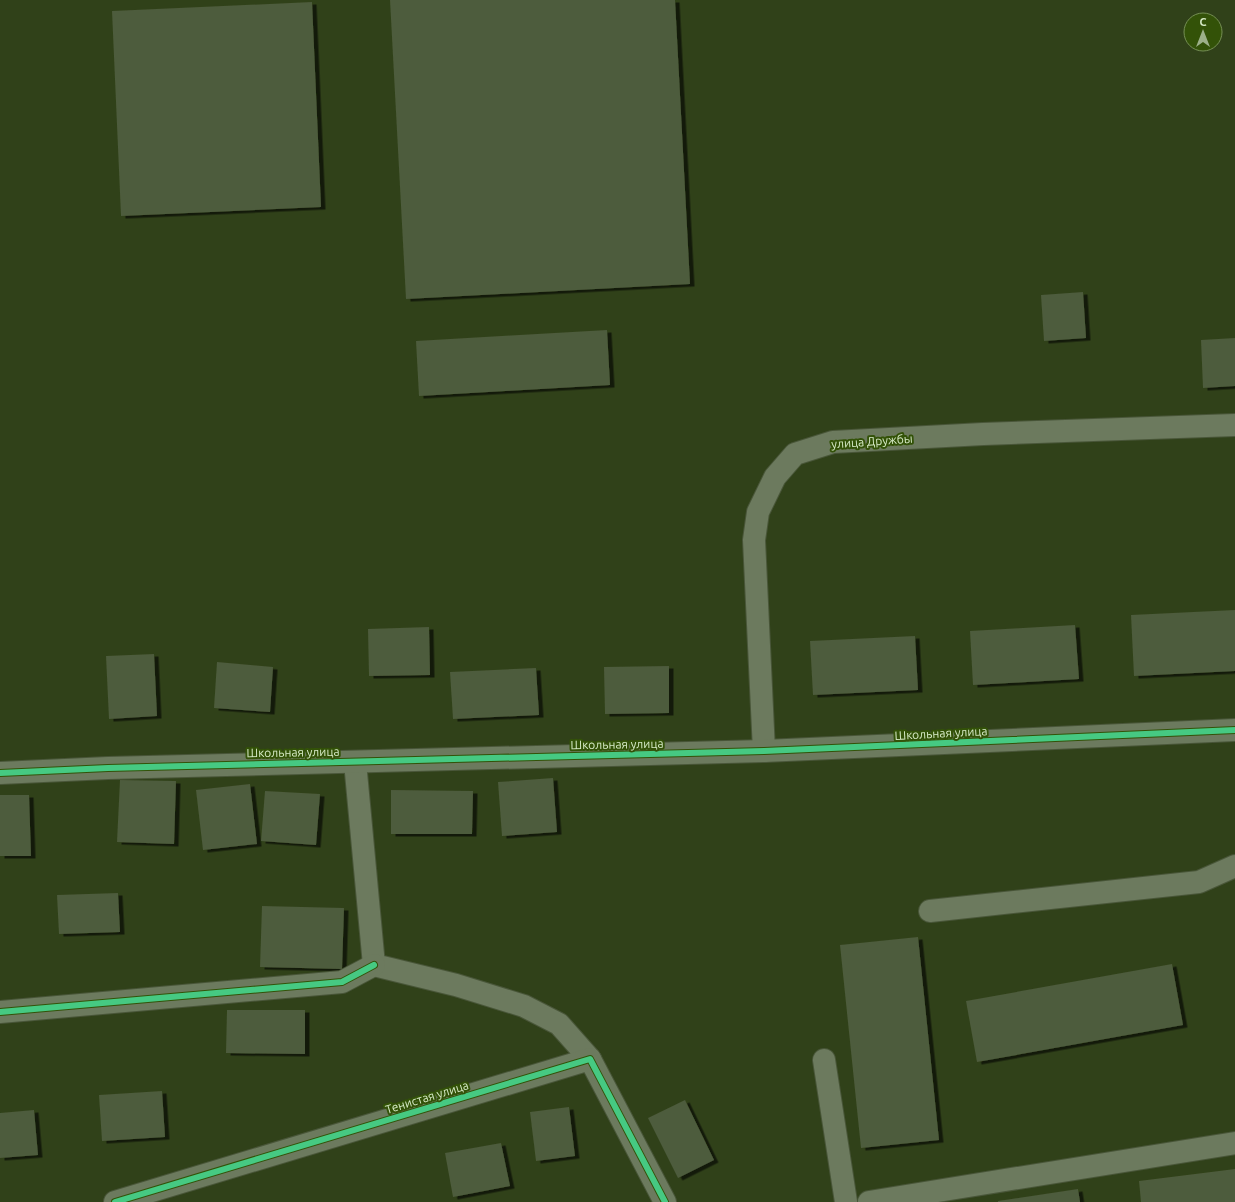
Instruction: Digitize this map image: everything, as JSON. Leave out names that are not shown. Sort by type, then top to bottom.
[{"type":"street","name":"улица Дружбы","points":[[764,752],[754,540],[758,512],[776,477],[795,454],[833,442],[983,434],[1235,425]]},
{"type":"street","name":"Школьная улица","points":[[0,773],[108,768],[764,752],[1235,730]]},
{"type":"street","points":[[356,762],[374,965]]},
{"type":"street","points":[[930,911],[1199,882],[1235,866]]},
{"type":"street","points":[[0,1012],[342,982],[374,965],[456,985],[524,1006],[559,1024],[590,1059],[665,1202]]},
{"type":"street","name":"Тенистая улица","points":[[115,1202],[590,1059]]},
{"type":"street","points":[[824,1060],[846,1202]]},
{"type":"street","points":[[869,1202],[1235,1143]]},
{"type":"building","points":[[390,0],[675,0],[690,284],[406,299]]},
{"type":"building","points":[[312,2],[321,207],[121,216],[112,11]]},
{"type":"building","points":[[1083,292],[1086,338],[1044,341],[1041,295]]},
{"type":"building","points":[[607,330],[610,385],[419,396],[416,341]]},
{"type":"building","points":[[1235,338],[1235,386],[1203,388],[1201,340]]},
{"type":"building","points":[[1235,610],[1235,671],[1134,676],[1131,615]]},
{"type":"building","points":[[1075,625],[1079,679],[973,685],[970,631]]},
{"type":"building","points":[[429,627],[430,675],[369,676],[368,629]]},
{"type":"building","points":[[915,636],[918,690],[813,695],[810,641]]},
{"type":"building","points":[[154,654],[157,716],[109,719],[106,656]]},
{"type":"building","points":[[217,662],[273,667],[270,712],[214,708]]},
{"type":"building","points":[[669,666],[669,713],[605,714],[604,667]]},
{"type":"building","points":[[536,668],[539,715],[453,719],[450,672]]},
{"type":"building","points":[[553,778],[557,832],[502,836],[498,782]]},
{"type":"building","points":[[120,780],[176,781],[174,844],[117,842]]},
{"type":"building","points":[[250,784],[257,844],[203,850],[196,790]]},
{"type":"building","points":[[391,790],[473,791],[472,834],[391,834]]},
{"type":"building","points":[[265,791],[320,794],[316,845],[261,841]]},
{"type":"building","points":[[0,795],[29,795],[31,856],[0,856]]},
{"type":"building","points":[[118,893],[120,932],[59,934],[57,895]]},
{"type":"building","points":[[262,906],[344,908],[342,969],[260,967]]},
{"type":"building","points":[[918,937],[939,1140],[861,1148],[840,945]]},
{"type":"building","points":[[1172,964],[1183,1025],[977,1062],[966,1001]]},
{"type":"building","points":[[227,1010],[305,1010],[305,1054],[226,1053]]},
{"type":"building","points":[[162,1091],[165,1137],[102,1141],[99,1095]]},
{"type":"building","points":[[685,1100],[714,1160],[678,1178],[648,1118]]},
{"type":"building","points":[[569,1107],[575,1156],[536,1161],[530,1112]]},
{"type":"building","points":[[34,1110],[38,1155],[0,1158],[0,1113]]},
{"type":"building","points":[[501,1143],[510,1186],[453,1197],[445,1153]]},
{"type":"building","points":[[1235,1169],[1235,1202],[1141,1202],[1139,1181]]},
{"type":"building","points":[[1078,1189],[1080,1202],[998,1202],[998,1201]]},
{"type":"cycle path","points":[[0,773],[108,768],[764,751],[1235,730]]},
{"type":"cycle path","points":[[0,1012],[342,982],[374,965]]},
{"type":"cycle path","points":[[115,1202],[590,1059],[665,1202]]}]
